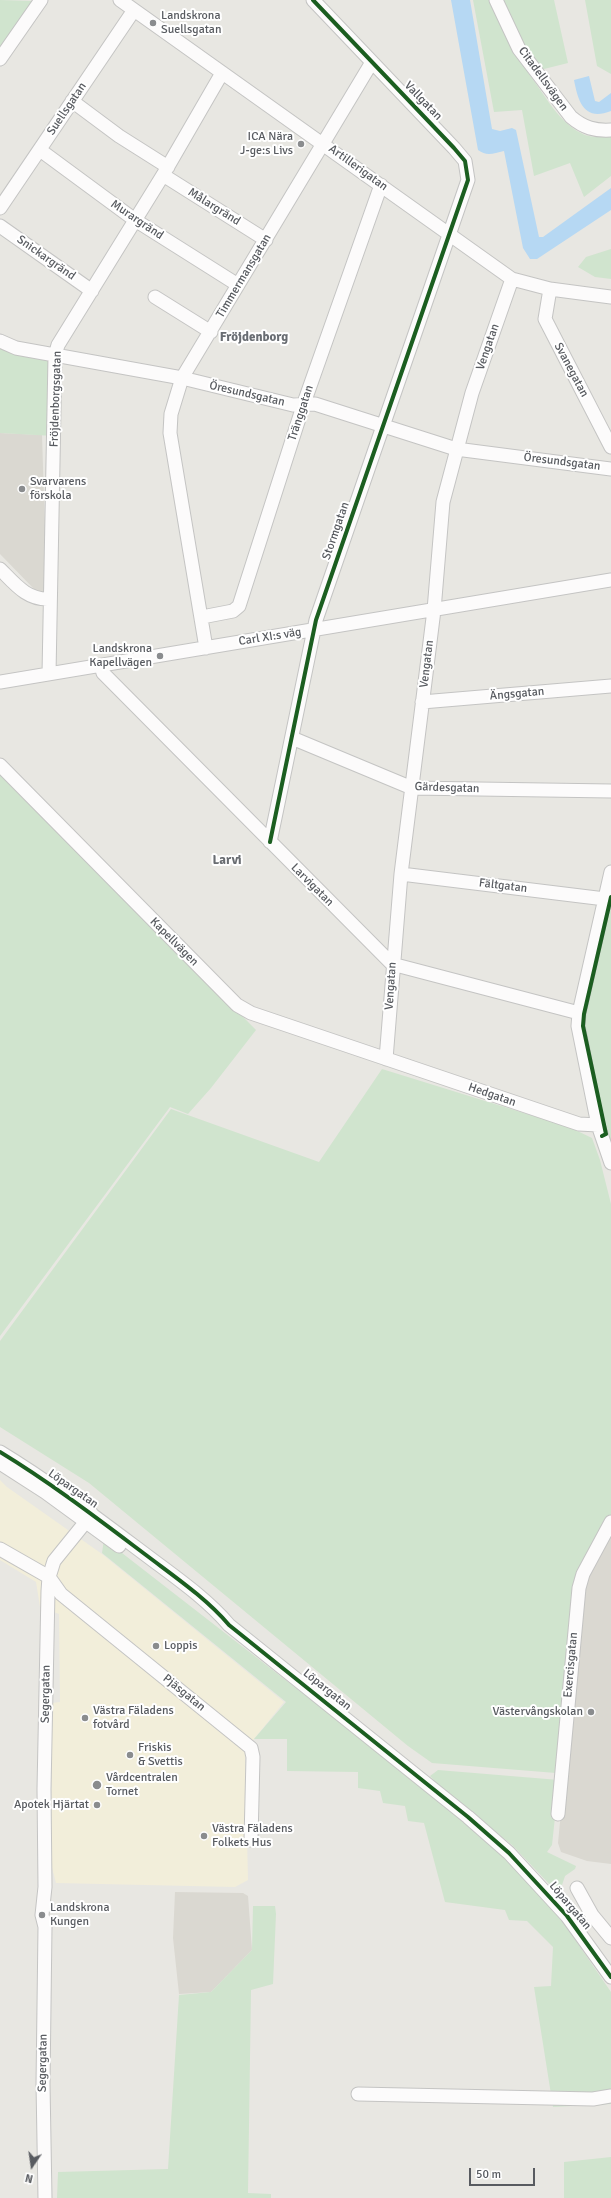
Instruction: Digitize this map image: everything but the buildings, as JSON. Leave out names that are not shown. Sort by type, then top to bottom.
[{"type":"street","points":[[0,59],[41,0]]},
{"type":"street","name":"Artillerigatan","points":[[120,0],[512,278],[550,289],[611,297]]},
{"type":"street","name":"Vallgatan","points":[[313,0],[465,161],[468,180],[448,234]]},
{"type":"street","name":"Citadellsvägen","points":[[496,0],[519,49],[568,113],[581,125],[593,130],[611,130]]},
{"type":"street","name":"Suellsgatan","points":[[0,208],[134,10]]},
{"type":"street","name":"Timmermansgatan","points":[[206,648],[202,616],[170,433],[171,414],[182,378],[372,62]]},
{"type":"street","name":"Fröjdenborgsgatan","points":[[49,674],[49,599],[56,356],[58,344],[165,171],[222,73]]},
{"type":"street","name":"Målargränd","points":[[72,100],[165,171],[266,240]]},
{"type":"street","name":"Murargränd","points":[[40,150],[135,220],[238,285]]},
{"type":"street","name":"Tränggatan","points":[[202,616],[233,611],[239,606],[304,403],[381,185]]},
{"type":"street","name":"Snickargränd","points":[[0,226],[92,291]]},
{"type":"street","name":"Stormgatan","points":[[270,842],[314,630],[448,234]]},
{"type":"street","name":"Vengatan","points":[[386,1059],[392,964],[401,874],[434,610],[443,502],[472,393],[512,278]]},
{"type":"street","name":"Svanegatan","points":[[550,289],[545,319],[611,447]]},
{"type":"street","points":[[155,297],[210,332]]},
{"type":"street","name":"Öresundsgatan","points":[[0,341],[16,348],[182,378],[293,405],[304,403],[315,404],[456,449],[611,469]]},
{"type":"street","points":[[0,569],[25,594],[39,600],[49,599]]},
{"type":"street","name":"Carl XI:s väg","points":[[0,682],[611,580]]},
{"type":"street","name":"Larvigatan","points":[[101,666],[103,673],[392,964]]},
{"type":"street","name":"Ängsgatan","points":[[422,702],[611,686]]},
{"type":"street","name":"Gärdesgatan","points":[[292,738],[412,788],[611,791]]},
{"type":"street","name":"Kapellvägen","points":[[0,765],[236,1005],[251,1013],[386,1059]]},
{"type":"street","points":[[611,872],[579,1013],[578,1026],[598,1125],[611,1163]]},
{"type":"street","name":"Fältgatan","points":[[401,874],[605,899]]},
{"type":"street","points":[[392,964],[579,1013]]},
{"type":"street","name":"Hedgatan","points":[[386,1059],[579,1124],[598,1125]]},
{"type":"street","name":"Löpargatan","points":[[0,1452],[89,1517],[211,1615],[230,1625],[468,1817],[540,1885],[580,1932],[611,1978]]},
{"type":"street","name":"Löpargatan","points":[[0,1463],[89,1517]]},
{"type":"street","name":"Segergatan","points":[[45,2198],[43,2084],[45,1927],[49,1915],[49,1902],[45,1887],[44,1790],[49,1577],[54,1562],[89,1517]]},
{"type":"street","name":"Exercisgatan","points":[[558,1814],[579,1588],[582,1574],[611,1522]]},
{"type":"street","points":[[0,1549],[49,1577]]},
{"type":"street","name":"Pjäsgatan","points":[[49,1577],[61,1594],[251,1748],[253,1757],[251,1840]]},
{"type":"street","points":[[577,1888],[592,1915],[611,1938]]},
{"type":"street","points":[[358,2094],[593,2099],[611,2096]]},
{"type":"shaded area","name":"Svarvarens förskola","points":[[0,433],[42,435],[47,593],[38,597],[33,588],[0,554]]},
{"type":"shaded area","points":[[0,1480],[7,1487],[102,1554],[284,1702],[245,1750],[248,1880],[235,1887],[56,1883],[51,1864],[52,1703],[60,1702],[59,1614],[40,1607],[36,1582],[0,1560]]},
{"type":"shaded area","name":"Västervångskolan","points":[[611,1535],[611,1864],[587,1861],[561,1852],[558,1843],[583,1581]]},
{"type":"shaded area","points":[[175,1892],[243,1893],[248,1896],[252,1950],[211,1992],[179,1994],[173,1938]]},
{"type":"green space","points":[[0,0],[34,1],[0,52]]},
{"type":"green space","points":[[473,0],[554,0],[568,63],[528,73],[565,122],[588,136],[611,137],[611,176],[584,197],[570,163],[534,176],[522,110],[494,112]]},
{"type":"green space","points":[[585,0],[611,0],[611,74],[597,66]]},
{"type":"green space","points":[[611,249],[611,279],[595,277],[578,267],[586,257]]},
{"type":"green space","points":[[0,341],[55,356],[54,436],[0,433]]},
{"type":"green space","points":[[0,771],[256,1030],[211,1088],[188,1114],[170,1107],[0,1336]]},
{"type":"green space","points":[[611,903],[611,1144],[583,1026],[584,1014]]},
{"type":"green space","points":[[382,1069],[569,1127],[592,1138],[600,1160],[611,1204],[611,1515],[576,1580],[556,1773],[432,1763],[408,1746],[89,1483],[0,1427],[0,1341],[171,1109],[319,1162]]},
{"type":"green space","points":[[104,1539],[364,1741],[450,1810],[519,1871],[565,1925],[611,1992],[611,2104],[553,2107],[534,1987],[551,1986],[553,1947],[527,1921],[509,1920],[505,1910],[445,1902],[424,1823],[408,1821],[405,1806],[383,1803],[380,1791],[358,1788],[358,1772],[287,1771],[287,1739],[254,1739],[286,1702],[102,1553]]},
{"type":"green space","points":[[438,1770],[559,1780],[552,1845],[547,1852],[576,1866],[575,1869],[565,1876],[561,1888],[552,1887],[512,1845],[440,1787],[430,1776]]},
{"type":"green space","points":[[253,1906],[275,1906],[276,1914],[273,1984],[251,1990],[248,2193],[271,2194],[271,2198],[57,2198],[58,2172],[168,2169],[179,1995],[211,1992],[252,1950]]},
{"type":"green space","points":[[611,2157],[611,2198],[564,2198],[564,2162]]},
{"type":"water","points":[[451,0],[470,0],[492,129],[500,131],[512,128],[516,130],[539,237],[543,237],[611,188],[611,210],[537,259],[530,259],[523,248],[504,151],[488,154],[478,150]]},
{"type":"water","points":[[589,76],[595,101],[599,102],[611,93],[611,111],[602,114],[594,114],[588,112],[580,102],[574,80]]},
{"type":"cycle path","points":[[270,842],[316,620],[468,180],[465,161],[454,148],[313,0]]},
{"type":"cycle path","points":[[602,1136],[606,1134],[583,1026],[584,1014],[611,897]]},
{"type":"cycle path","points":[[0,1452],[38,1476],[190,1588],[229,1625],[468,1817],[509,1853],[567,1916],[611,1977]]},
{"type":"place","name":"Landskrona Suellsgatan","points":[[153,23]]},
{"type":"place","name":"ICA Nära J-ge:s Livs","points":[[301,144]]},
{"type":"place","name":"Svarvarens förskola","points":[[22,489]]},
{"type":"place","name":"Landskrona Kapellvägen","points":[[160,656]]},
{"type":"place","name":"Loppis","points":[[156,1646]]},
{"type":"place","name":"Västervångskolan","points":[[591,1712]]},
{"type":"place","name":"Västra Fäladens fotvård","points":[[85,1718]]},
{"type":"place","name":"Friskis & Svettis","points":[[130,1755]]},
{"type":"place","name":"Vårdcentralen Tornet","points":[[97,1785]]},
{"type":"place","name":"Apotek Hjärtat","points":[[97,1805]]},
{"type":"place","name":"Västra Fäladens Folkets Hus","points":[[204,1836]]},
{"type":"place","name":"Landskrona Kungen","points":[[42,1915]]},
{"type":"district","name":"Fröjdenborg","points":[[254,338]]},
{"type":"district","name":"Larvi","points":[[227,861]]}]
